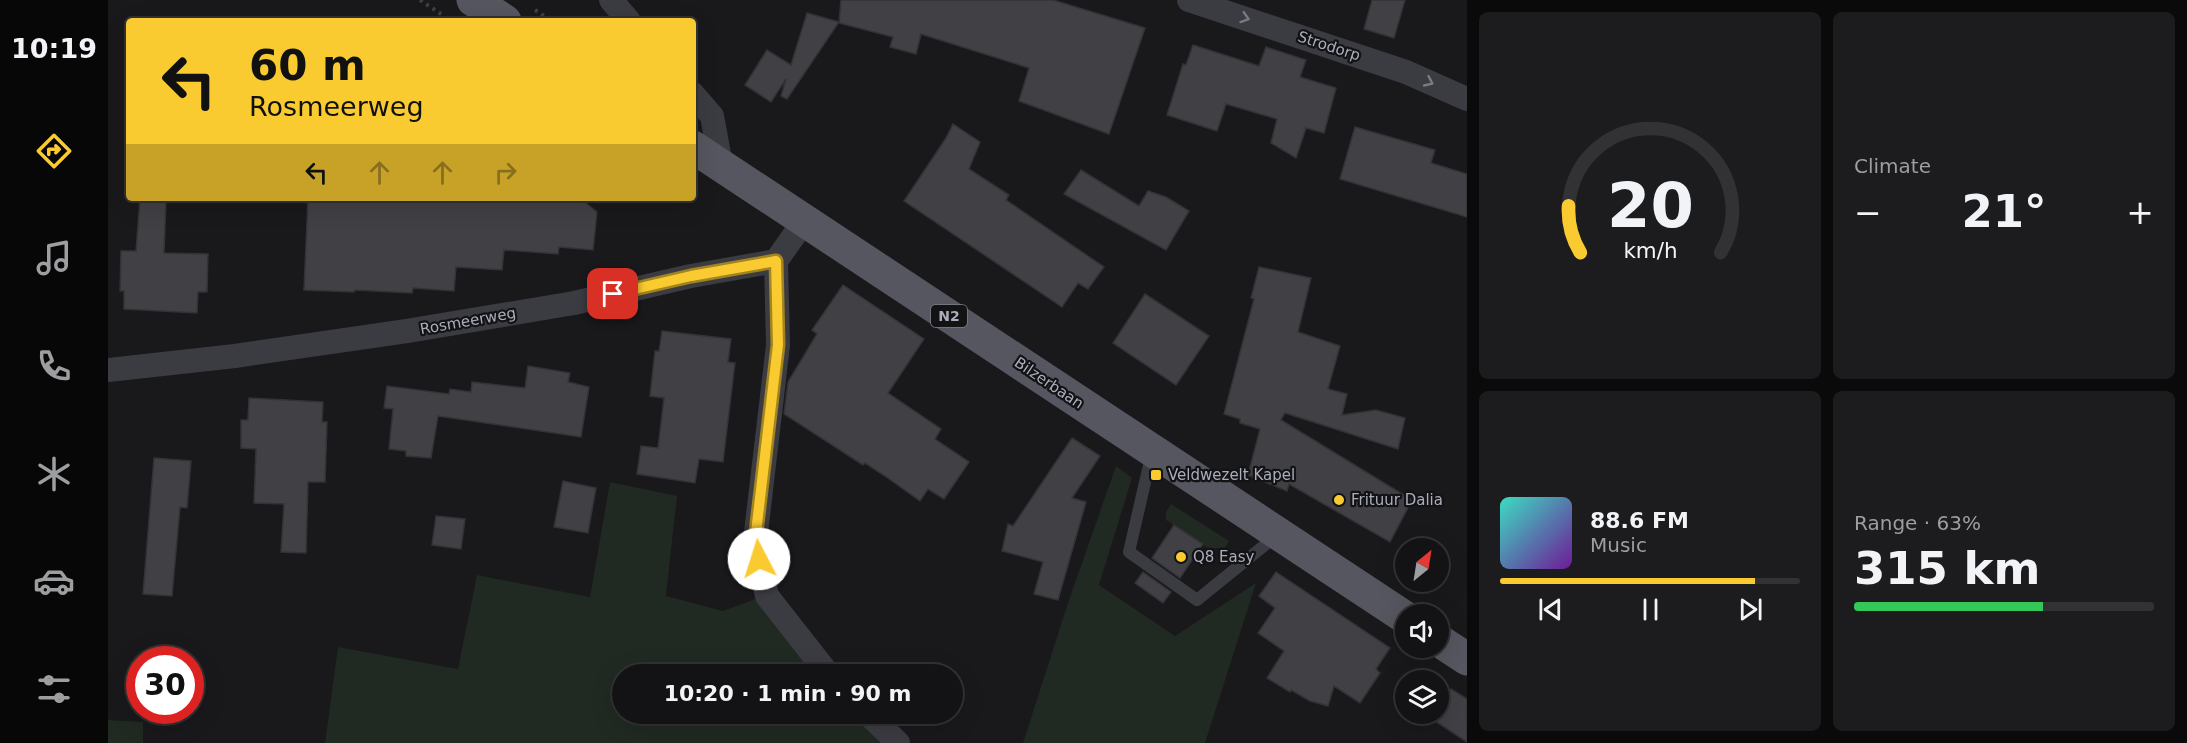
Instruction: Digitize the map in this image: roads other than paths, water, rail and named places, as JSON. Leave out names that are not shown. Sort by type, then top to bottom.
[{"type":"main road","points":[[473,0],[500,18]]},
{"type":"main road","name":"Bilzerbaan","points":[[696,149],[1395,611]]},
{"type":"main road","points":[[1449,647],[1467,659]]},
{"type":"street","points":[[611,0],[626,18]]},
{"type":"street","name":"Strodorp","points":[[1189,0],[1406,72],[1467,99]]},
{"type":"street","points":[[696,97],[712,116],[721,165]]},
{"type":"street","points":[[805,220],[776,261],[778,345],[755,541],[767,596],[820,664]]},
{"type":"street","name":"Rosmeerweg","points":[[108,370],[235,356],[418,329],[574,303],[691,276],[776,261]]},
{"type":"street","points":[[878,724],[897,743]]},
{"type":"lane","points":[[1152,451],[1129,552],[1197,600],[1278,534]]},
{"type":"place","name":"Veldwezelt Kapel","points":[[1156,475]]},
{"type":"place","name":"Frituur Dalia","points":[[1339,500]]},
{"type":"place","name":"Q8 Easy","points":[[1181,557]]}]
